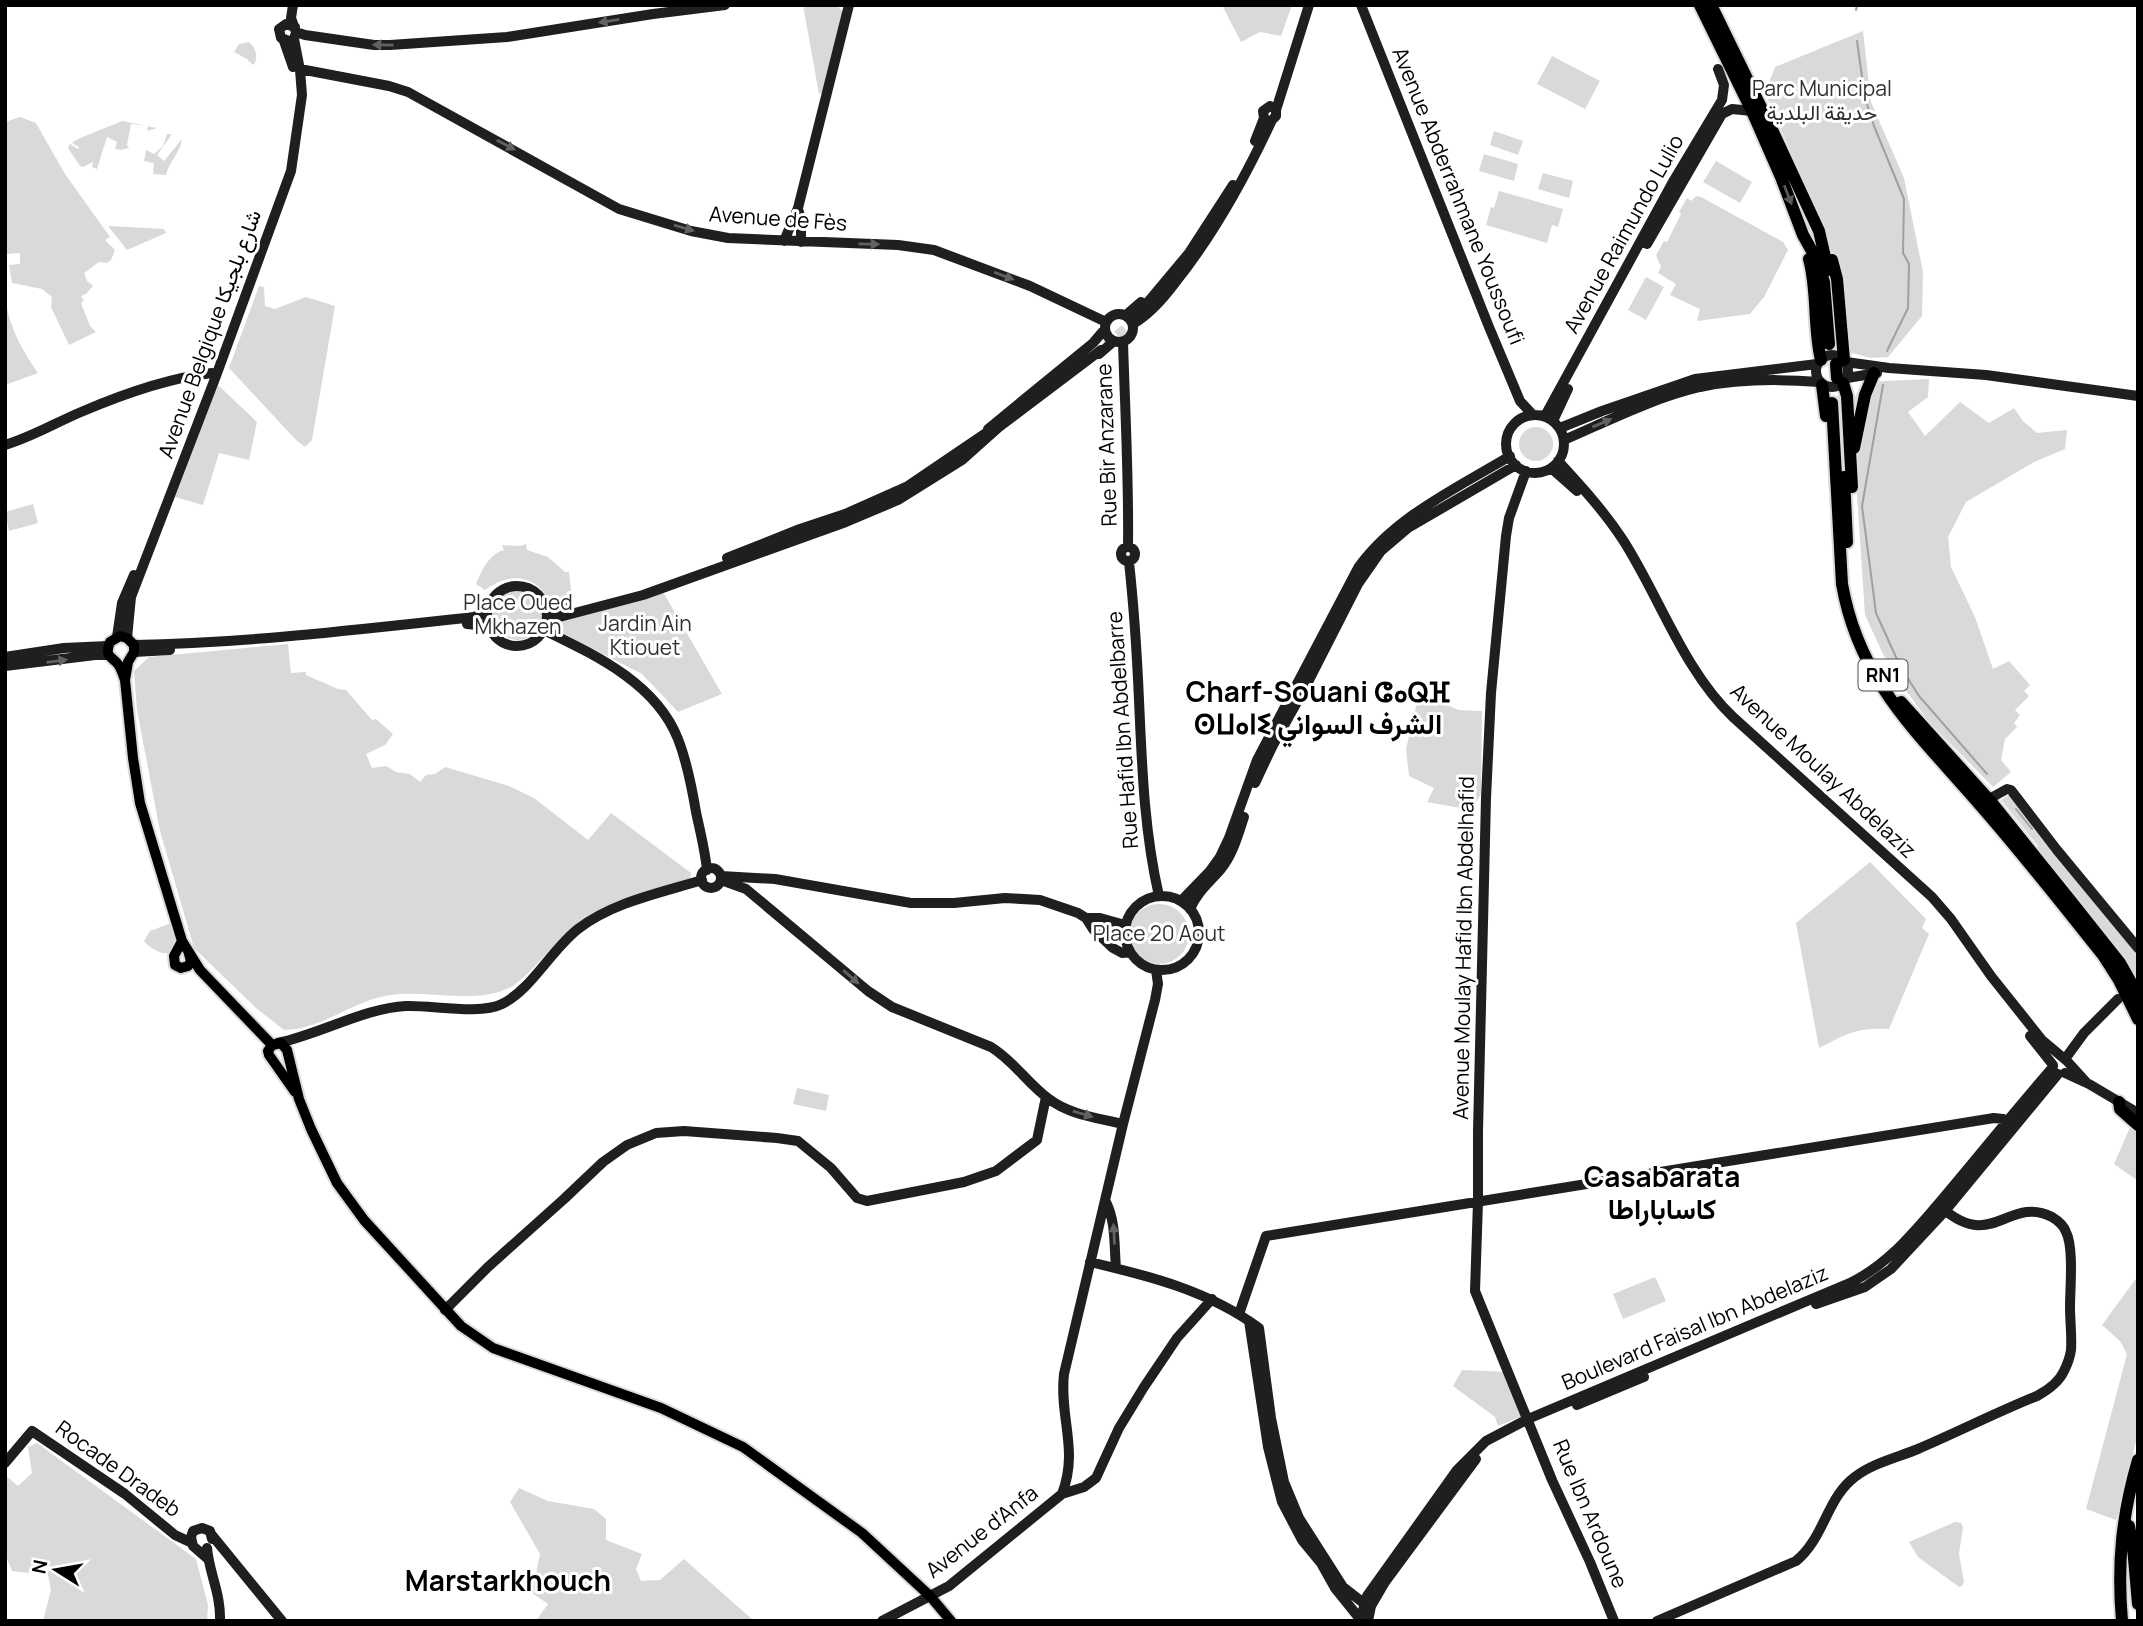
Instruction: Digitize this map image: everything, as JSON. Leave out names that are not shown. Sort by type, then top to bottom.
[{"type":"highway","points":[[1700,5],[1752,111],[1803,235],[1815,287],[1818,343],[1847,396],[1852,495],[1842,518]]},
{"type":"highway","points":[[1711,5],[1830,251],[1837,278],[1830,491],[1842,518]]},
{"type":"highway","points":[[1718,69],[1721,49]]},
{"type":"highway","points":[[1803,235],[1814,251],[1822,274],[1832,343],[1833,296],[1821,235]]},
{"type":"highway","points":[[1851,459],[1865,395],[1874,373]]},
{"type":"highway","name":"RN1","points":[[1836,403],[1842,518],[1842,584],[1846,607],[1861,649],[1894,707],[1983,808],[2103,955],[2138,1019]]},
{"type":"highway","name":"RN1","points":[[1842,518],[1854,606],[1860,627],[1878,667],[1901,702],[1993,799],[2120,963],[2138,995]]},
{"type":"highway","points":[[2119,1102],[2120,1109],[2138,1125]]},
{"type":"highway","points":[[2122,1621],[2119,1581],[2125,1527],[2138,1460]]},
{"type":"highway","points":[[2115,1621],[2112,1577],[2117,1542],[2125,1527],[2138,1484]]},
{"type":"highway","points":[[2125,1527],[2133,1547],[2138,1604]]},
{"type":"highway","points":[[2125,1527],[2130,1621]]},
{"type":"main road","points":[[122,650],[130,738],[140,803],[182,941],[183,959],[200,970],[281,1047],[299,1099],[330,1172],[344,1194],[461,1326],[493,1348],[661,1408],[743,1447],[862,1533],[930,1596],[951,1621]]},
{"type":"main road","points":[[273,1060],[282,1060],[281,1047]]},
{"type":"main road","points":[[281,1047],[268,1053],[299,1099]]},
{"type":"street","points":[[289,6],[291,33],[364,44],[393,45],[507,37],[725,5]]},
{"type":"street","points":[[784,241],[798,208],[851,5],[860,5]]},
{"type":"street","points":[[1140,314],[1227,208],[1248,171],[1268,119],[1276,116],[1273,108],[1304,5]]},
{"type":"street","points":[[1273,108],[1310,5]]},
{"type":"street","name":"Avenue Abderrahmane Youssoufi","points":[[1361,5],[1520,401],[1533,415]]},
{"type":"street","name":"Avenue Belgique شارع بلجيكا","points":[[122,650],[131,597],[216,376],[290,171],[302,95],[291,33]]},
{"type":"street","name":"Avenue Belgique شارع بلجيكا","points":[[122,650],[120,610],[124,597],[212,373],[286,171],[296,107],[296,66]]},
{"type":"street","name":"Avenue de Fès","points":[[296,66],[408,92],[618,209],[707,235],[728,238],[898,245],[934,250],[1030,286],[1106,325]]},
{"type":"street","name":"Avenue Raimundo Lulio","points":[[1553,422],[1674,180],[1722,100],[1724,85],[1718,69]]},
{"type":"street","name":"Avenue Raimundo Lulio","points":[[1553,422],[1601,326],[1722,114],[1732,109],[1752,111]]},
{"type":"street","points":[[798,208],[801,242]]},
{"type":"street","points":[[548,620],[643,595],[853,519],[915,490],[962,460],[1010,408],[1093,343],[1116,314],[1126,315],[1140,304],[1200,243]]},
{"type":"street","points":[[1133,324],[1161,301],[1200,243]]},
{"type":"street","points":[[546,607],[554,610],[572,607],[640,590],[800,528],[845,514],[908,486],[1016,420],[1132,333],[1133,324],[1126,315]]},
{"type":"street","points":[[1106,325],[1108,337],[1119,342]]},
{"type":"street","name":"Rue Bir Anzarane","points":[[1119,342],[1129,490],[1128,547]]},
{"type":"street","points":[[985,437],[1100,347]]},
{"type":"street","points":[[1553,422],[1564,440],[1564,447],[1555,464],[1543,471],[1526,471],[1513,461],[1507,443],[1512,427],[1520,419],[1533,415],[1553,422],[1602,411],[1695,379],[1889,368],[1969,373],[2138,396]]},
{"type":"street","points":[[1564,440],[1641,407],[1703,387],[1833,371],[1874,373],[1889,368]]},
{"type":"street","points":[[5,445],[26,439],[80,413],[149,386],[212,373]]},
{"type":"street","name":"Avenue Abderrahmane Youssoufi","points":[[1520,401],[1520,419]]},
{"type":"street","points":[[1181,901],[1220,857],[1257,760],[1367,555],[1399,525],[1513,461]]},
{"type":"street","points":[[1190,909],[1194,900],[1223,867],[1231,852],[1263,764],[1370,565],[1381,551],[1408,528],[1505,470],[1513,461]]},
{"type":"street","name":"Avenue Moulay Abdelaziz","points":[[1555,464],[1608,527],[1622,548],[1659,609],[1698,684],[1713,704],[1737,724],[1791,779],[1932,904],[2043,1054],[2138,1113]]},
{"type":"street","name":"Avenue Moulay Hafid Ibn Abdelhafid","points":[[1526,471],[1509,518],[1506,536],[1491,693],[1486,798],[1476,1295],[1529,1422]]},
{"type":"street","name":"Rue Hafid Ibn Abdelbarre","points":[[1128,547],[1121,555],[1122,559],[1129,562],[1136,630],[1146,820],[1159,896]]},
{"type":"street","points":[[5,657],[64,648],[122,650],[261,643],[475,623],[487,626],[500,641],[516,646],[532,642],[544,630],[548,620],[546,607],[537,593],[522,586],[513,586],[497,593],[489,605],[487,626]]},
{"type":"street","points":[[5,666],[122,650],[474,617],[487,612]]},
{"type":"street","points":[[544,630],[622,673],[663,711],[683,751],[707,870]]},
{"type":"street","points":[[1993,799],[2007,789],[2011,790],[2138,948]]},
{"type":"street","points":[[721,878],[718,885],[710,888],[704,885],[702,880],[703,873],[715,869],[721,878],[746,889],[886,1004],[998,1051],[1046,1097],[1069,1110],[1123,1124]]},
{"type":"street","points":[[721,878],[752,877],[797,882],[911,903],[1030,898],[1067,908],[1086,918],[1100,918],[1125,925]]},
{"type":"street","points":[[746,889],[752,877]]},
{"type":"street","points":[[281,1047],[378,1010],[397,1007],[496,1006],[519,992],[560,946],[592,920],[638,900],[702,880]]},
{"type":"street","points":[[1159,896],[1181,901],[1190,909],[1199,928],[1195,949],[1180,966],[1170,970],[1156,970],[1141,964],[1129,952],[1124,934],[1125,925],[1134,908],[1141,902],[1159,896]]},
{"type":"street","points":[[1086,918],[1093,929],[1113,948],[1122,953],[1129,952]]},
{"type":"street","name":"Avenue d'Anfa","points":[[882,1621],[943,1589],[1062,1494],[1069,1472],[1070,1453],[1063,1381],[1158,984],[1156,970]]},
{"type":"street","name":"Avenue d'Anfa","points":[[1158,984],[1170,970]]},
{"type":"street","name":"Boulevard Faisal Ibn Abdelaziz","points":[[1363,1620],[1367,1606],[1481,1453],[1503,1437],[1529,1422],[1863,1277],[1894,1254],[1941,1207],[2061,1066],[2084,1033],[2118,999]]},
{"type":"street","points":[[445,1310],[603,1162],[627,1145],[652,1134],[684,1131],[798,1141],[831,1168],[858,1198],[865,1201],[978,1178],[996,1171],[1037,1140],[1046,1097]]},
{"type":"street","points":[[1363,1620],[1335,1588],[1321,1563],[1302,1540],[1282,1502],[1268,1447],[1244,1317],[1266,1236],[1994,1118],[2011,1125]]},
{"type":"street","name":"Avenue d'Anfa","points":[[1106,1202],[1112,1214],[1116,1268]]},
{"type":"street","points":[[1657,1621],[1796,1561],[1810,1548],[1844,1488],[1855,1477],[2037,1396],[2052,1386],[2064,1373],[2071,1350],[2071,1290],[2067,1233],[2058,1220],[2041,1213],[2024,1211],[1993,1225],[1973,1226],[1941,1207]]},
{"type":"street","points":[[1090,1262],[1185,1288],[1212,1299],[1259,1328],[1273,1433],[1287,1489],[1299,1517],[1343,1587],[1367,1606]]},
{"type":"street","points":[[1062,1494],[1084,1487],[1096,1478],[1119,1428],[1144,1387],[1177,1338],[1212,1299]]},
{"type":"street","name":"Rue Ibn Ardoune","points":[[1529,1422],[1615,1621]]},
{"type":"street","name":"Rocade Dradeb","points":[[5,1463],[32,1431],[197,1543]]},
{"type":"street","points":[[220,1621],[217,1584],[208,1560],[197,1543],[196,1530],[202,1528],[207,1529],[282,1621]]},
{"type":"street","points":[[197,1543],[212,1540],[211,1534]]},
{"type":"street","points":[[197,1543],[223,1549]]},
{"type":"green space","points":[[803,5],[837,5],[843,12],[823,93],[819,94]]},
{"type":"green space","points":[[1222,5],[1292,5],[1281,36],[1260,32],[1241,42]]},
{"type":"green space","name":"Parc Municipal حديقة البلدية","points":[[1863,31],[1871,102],[1904,178],[1923,272],[1922,316],[1888,357],[1871,358],[1848,352],[1819,216],[1765,93],[1775,67]]},
{"type":"green space","points":[[249,42],[256,53],[253,65],[234,52],[239,44]]},
{"type":"green space","points":[[1552,56],[1600,81],[1585,109],[1537,84]]},
{"type":"green space","points":[[20,117],[36,123],[65,174],[110,237],[105,240],[115,250],[107,263],[99,262],[84,273],[93,286],[81,296],[84,300],[81,303],[90,326],[96,332],[69,345],[51,307],[52,297],[42,289],[12,283],[9,265],[20,264],[20,253],[7,254],[5,122]]},
{"type":"green space","points":[[122,121],[146,126],[131,124],[127,145],[129,148],[115,149],[117,142],[107,137],[97,169],[92,167],[93,162],[80,166],[68,148],[70,144],[78,149],[79,147],[72,143]]},
{"type":"green space","points":[[1494,131],[1523,141],[1518,155],[1490,145]]},
{"type":"green space","points":[[167,134],[172,134],[157,155],[164,161],[182,139],[181,144],[166,175],[153,174],[154,163],[144,161],[146,150],[154,154],[163,146]]},
{"type":"green space","points":[[1484,154],[1518,164],[1514,181],[1479,171]]},
{"type":"green space","points":[[1716,161],[1752,182],[1740,203],[1703,182]]},
{"type":"green space","points":[[1543,173],[1573,181],[1569,198],[1538,189]]},
{"type":"green space","points":[[1499,191],[1563,209],[1558,227],[1552,225],[1547,243],[1486,225]]},
{"type":"green space","points":[[1696,196],[1783,242],[1788,250],[1764,297],[1750,314],[1697,321],[1700,309],[1670,295],[1676,284],[1658,273],[1661,267],[1656,255],[1664,241],[1667,242],[1687,198],[1691,201]]},
{"type":"green space","points":[[108,226],[164,229],[166,233],[127,250]]},
{"type":"green space","points":[[1646,277],[1664,287],[1646,320],[1628,310]]},
{"type":"green space","points":[[259,286],[264,287],[265,306],[275,309],[306,297],[335,306],[312,440],[305,447],[229,368]]},
{"type":"green space","points":[[5,299],[17,338],[38,373],[5,385]]},
{"type":"green space","points":[[1929,379],[1928,397],[1908,412],[1925,436],[1960,402],[1989,423],[2014,408],[2023,421],[2037,433],[2067,430],[2065,449],[2034,462],[1966,502],[1948,537],[1951,567],[1975,617],[1993,669],[2009,661],[2030,685],[2024,691],[2029,696],[2015,710],[2020,715],[2014,723],[2017,727],[2005,739],[2001,760],[2011,772],[1993,787],[1929,722],[1883,654],[1865,615],[1851,406],[1862,382]]},
{"type":"green space","points":[[218,385],[257,422],[249,460],[219,453],[203,505],[175,497]]},
{"type":"green space","points":[[1536,427],[1548,432],[1553,444],[1548,456],[1536,461],[1524,456],[1519,444],[1524,432]]},
{"type":"green space","points":[[33,504],[38,523],[9,531],[5,512]]},
{"type":"green space","points":[[526,544],[527,550],[548,557],[565,572],[569,572],[572,598],[551,602],[537,586],[516,578],[503,580],[485,590],[476,584],[490,559],[504,550],[502,545]]},
{"type":"green space","name":"Place Oued Mkhazen","points":[[518,590],[536,597],[543,615],[536,633],[518,640],[500,633],[493,615],[500,597]]},
{"type":"green space","name":"Jardin Ain Ktiouet","points":[[663,592],[722,694],[678,712],[642,674],[552,628],[553,621]]},
{"type":"green space","points":[[288,644],[291,673],[306,672],[306,675],[346,690],[372,720],[376,719],[393,734],[385,745],[366,754],[372,768],[386,766],[396,772],[410,774],[420,782],[426,775],[435,774],[445,767],[509,786],[534,798],[588,840],[611,813],[691,873],[690,880],[624,900],[592,915],[564,935],[517,983],[497,993],[466,996],[385,996],[364,1002],[315,1024],[284,1030],[256,1008],[194,948],[160,831],[137,710],[134,671],[149,657]]},
{"type":"green space","points":[[1423,695],[1459,710],[1482,711],[1481,794],[1471,810],[1427,802],[1434,788],[1409,776],[1406,749],[1416,707]]},
{"type":"green space","points":[[2010,794],[2138,954],[2138,978],[2035,849],[2038,846],[2001,800]]},
{"type":"green space","points":[[1870,862],[1926,919],[1922,928],[1929,934],[1889,1029],[1852,1032],[1819,1048],[1796,923]]},
{"type":"green space","name":"Place 20 Aout","points":[[1159,904],[1171,906],[1184,917],[1189,934],[1187,946],[1176,959],[1159,964],[1147,962],[1134,951],[1129,934],[1131,922],[1142,909]]},
{"type":"green space","points":[[174,922],[177,946],[169,953],[151,948],[144,941],[150,931]]},
{"type":"green space","points":[[797,1088],[829,1095],[826,1111],[793,1104]]},
{"type":"green space","points":[[2131,1125],[2138,1132],[2138,1181],[2114,1164]]},
{"type":"green space","points":[[2138,1276],[2138,1434],[2116,1520],[2086,1509],[2127,1354],[2120,1341],[2102,1325]]},
{"type":"green space","points":[[1655,1277],[1666,1301],[1623,1319],[1613,1294]]},
{"type":"green space","points":[[1462,1370],[1508,1372],[1523,1416],[1498,1426],[1495,1417],[1453,1386]]},
{"type":"green space","points":[[37,1443],[196,1559],[208,1605],[207,1621],[43,1621],[51,1590],[48,1575],[12,1571],[5,1554],[5,1475],[18,1486],[32,1473],[28,1447]]},
{"type":"green space","points":[[519,1488],[548,1501],[594,1509],[606,1519],[606,1540],[642,1554],[636,1569],[641,1581],[660,1580],[684,1559],[754,1621],[536,1621],[548,1604],[532,1593],[540,1554],[510,1502]]},
{"type":"green space","points":[[1955,1522],[1961,1523],[1963,1527],[1959,1554],[1964,1582],[1959,1587],[1918,1557],[1909,1542]]},
{"type":"waterway","points":[[1856,10],[1857,5]]},
{"type":"waterway","points":[[1857,41],[1865,98],[1904,199],[1903,253],[1909,264],[1908,308],[1887,351]]},
{"type":"waterway","points":[[1883,385],[1862,506],[1876,613],[1900,666],[1919,696],[1987,774]]},
{"type":"waterway","points":[[2016,809],[2032,829]]},
{"type":"tunnel","points":[[1106,345],[1138,318]]},
{"type":"tunnel","points":[[1829,344],[1830,365]]},
{"type":"tunnel","points":[[1837,378],[1839,403]]},
{"type":"district","name":"Charf-Souani ⵛⴰⵕⴼ ⵙⵡⴰⵏⵉ الشرف السواني","points":[[1318,708]]},
{"type":"district","name":"Casabarata كاساباراطا","points":[[1662,1193]]},
{"type":"district","name":"Marstarkhouch","points":[[508,1581]]}]
